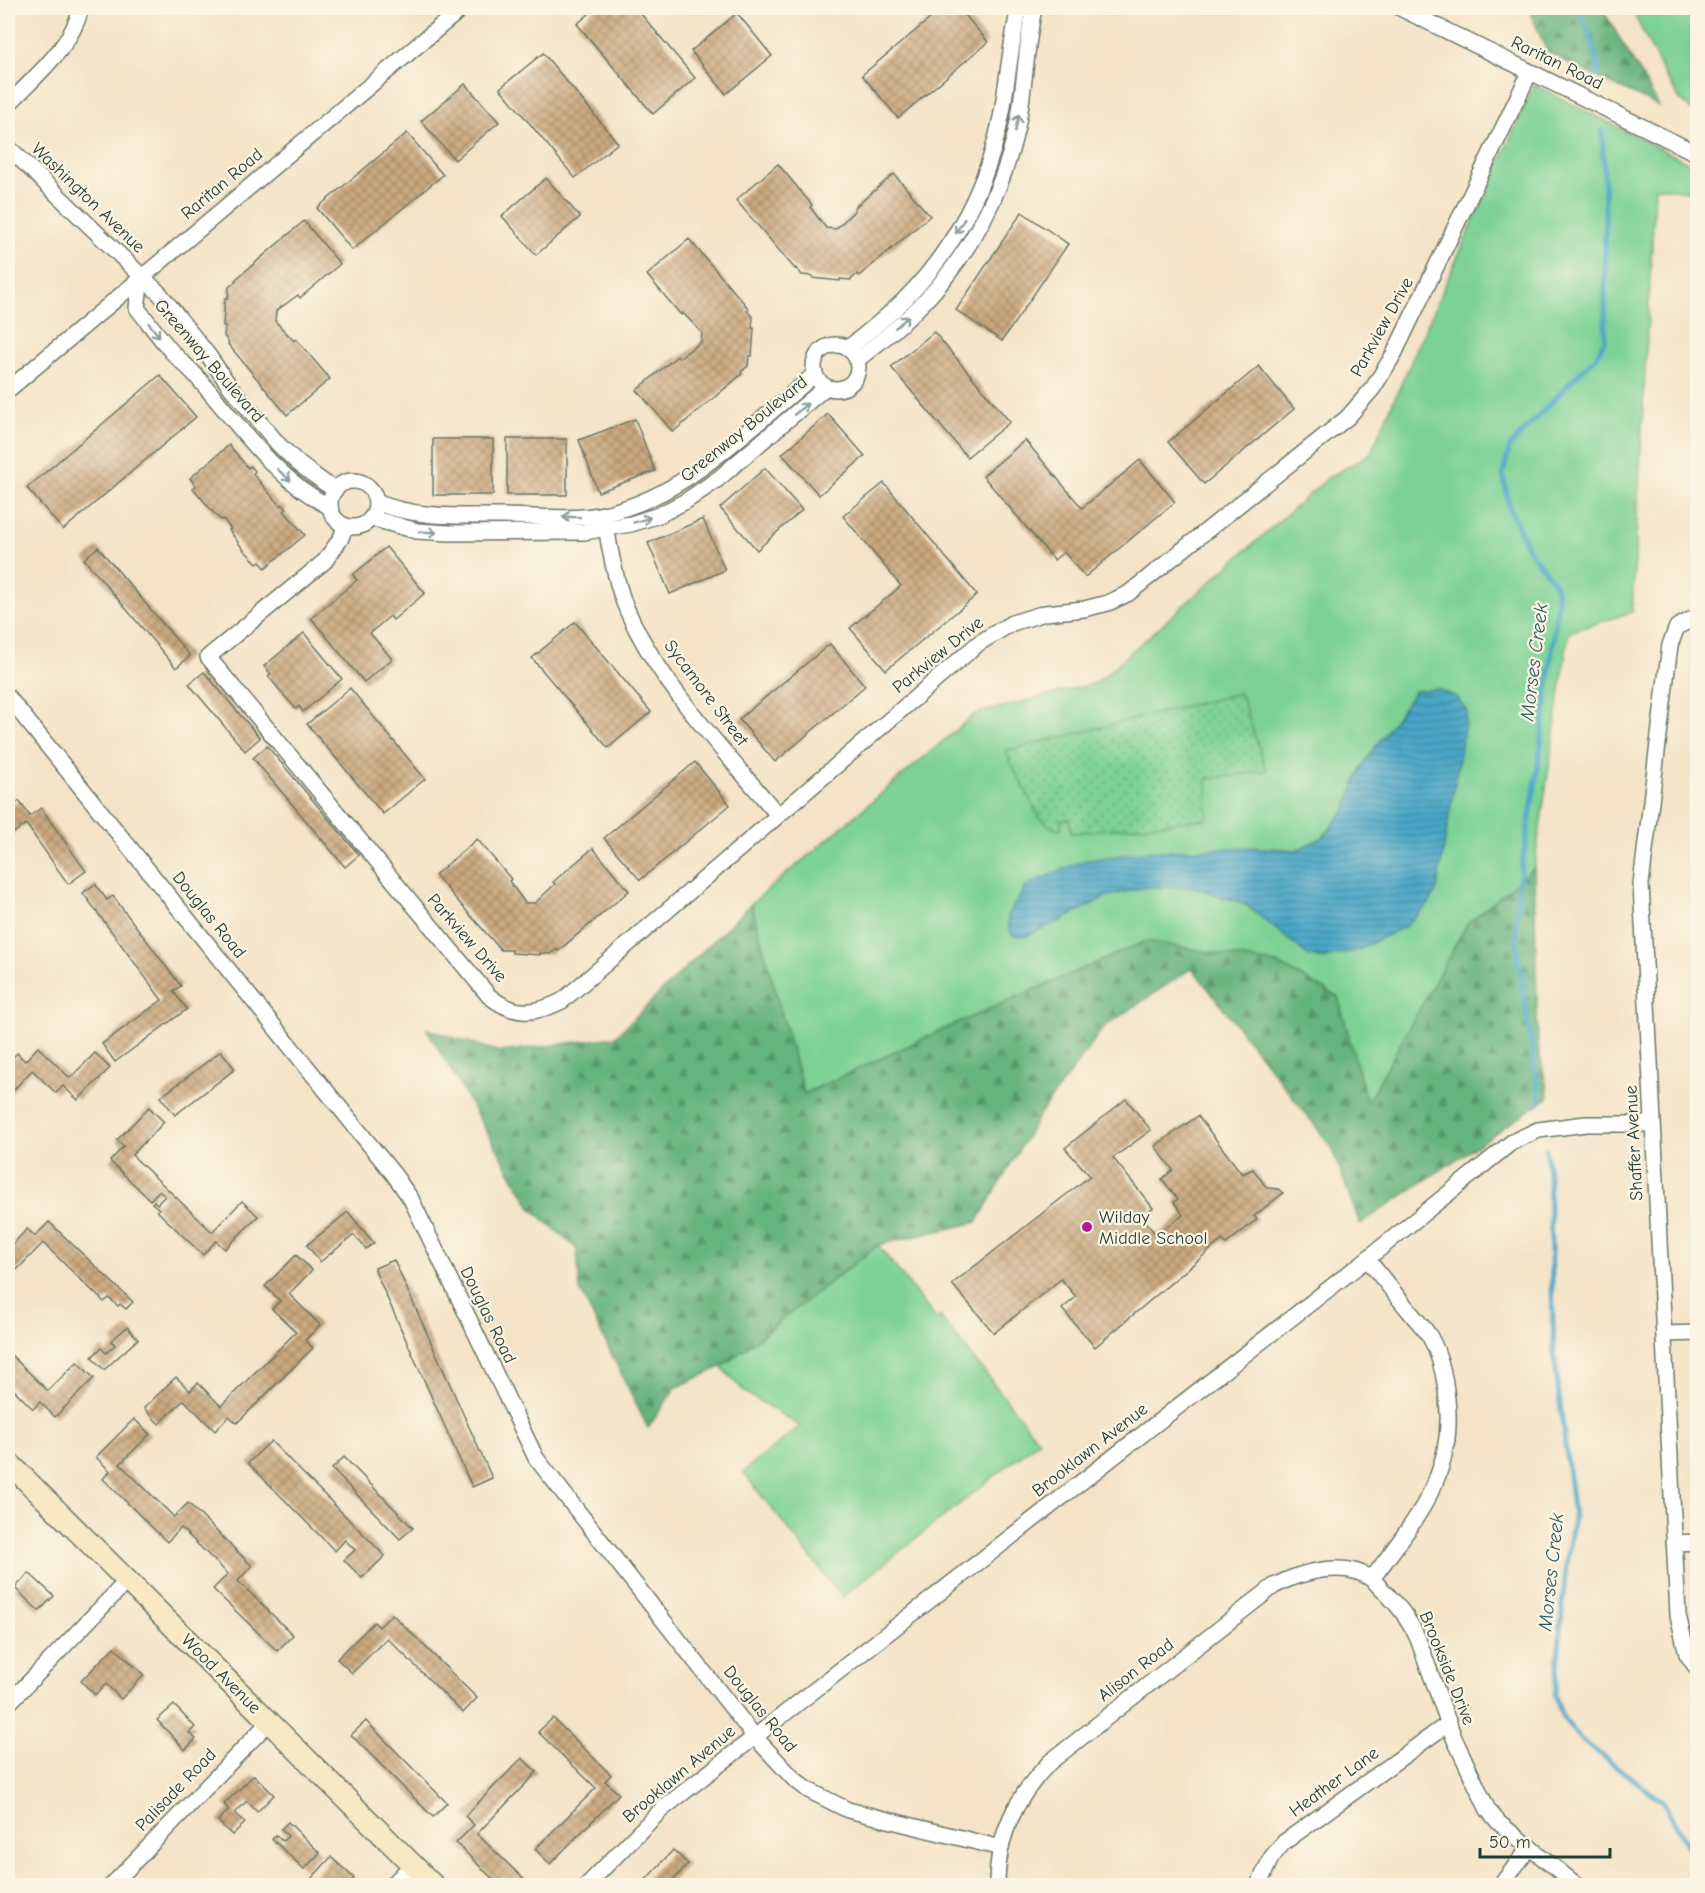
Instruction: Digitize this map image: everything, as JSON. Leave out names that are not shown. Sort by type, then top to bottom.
[{"type":"main road","name":"Wood Avenue","points":[[8,1462],[434,1886]]},
{"type":"street","points":[[8,105],[57,53],[70,35],[81,8]]},
{"type":"street","name":"Raritan Road","points":[[8,390],[462,8]]},
{"type":"street","points":[[853,354],[938,260],[970,209],[986,173],[1002,113],[1019,8]]},
{"type":"street","points":[[853,354],[913,312],[950,272],[976,235],[994,198],[1008,159],[1020,112],[1028,41],[1035,8]]},
{"type":"street","name":"Raritan Road","points":[[1400,8],[1698,154]]},
{"type":"street","name":"Parkview Drive","points":[[345,526],[341,538],[325,561],[208,657],[489,996],[504,1008],[521,1011],[545,1010],[562,1001],[979,643],[1012,623],[1045,613],[1108,603],[1128,593],[1348,417],[1373,388],[1394,354],[1530,72]]},
{"type":"street","name":"Washington Avenue","points":[[8,147],[141,278]]},
{"type":"street","name":"Greenway Boulevard","points":[[141,278],[160,294],[231,388],[279,445],[299,464],[336,489]]},
{"type":"street","name":"Greenway Boulevard","points":[[141,278],[137,308],[173,353],[191,369],[266,457],[286,477],[316,500],[330,507]]},
{"type":"street","points":[[835,344],[853,354],[857,375],[848,386],[833,389],[821,383],[815,374],[815,360],[822,349],[835,344]]},
{"type":"street","points":[[191,369],[208,355]]},
{"type":"street","name":"Greenway Boulevard","points":[[376,502],[390,508],[420,514],[451,516],[584,517],[604,514],[643,501],[680,483],[708,464],[815,374]]},
{"type":"street","name":"Greenway Boulevard","points":[[371,518],[417,531],[449,533],[584,532],[606,530],[659,515],[686,501],[718,479],[826,387]]},
{"type":"street","points":[[346,482],[359,482],[371,490],[376,502],[371,518],[359,526],[345,526],[334,517],[330,507],[336,489],[346,482]]},
{"type":"street","name":"Sycamore Street","points":[[604,514],[623,599],[636,628],[666,677],[778,815]]},
{"type":"street","name":"Shaffer Avenue","points":[[1694,618],[1677,627],[1670,645],[1641,884],[1678,1615],[1687,1654],[1698,1670]]},
{"type":"street","name":"Douglas Road","points":[[8,697],[395,1176],[411,1199],[536,1458],[754,1736],[793,1778],[818,1795],[848,1810],[1001,1848]]},
{"type":"street","name":"Brooklawn Avenue","points":[[586,1886],[661,1810],[1512,1142],[1538,1130],[1586,1124],[1652,1124]]},
{"type":"street","points":[[1367,1258],[1430,1337],[1443,1372],[1449,1408],[1444,1455],[1437,1481],[1419,1514],[1372,1579]]},
{"type":"street","points":[[1664,1334],[1698,1333]]},
{"type":"street","points":[[1674,1543],[1698,1542]]},
{"type":"street","name":"Alison Road","points":[[997,1886],[1001,1848],[1011,1815],[1029,1784],[1050,1761],[1274,1586],[1301,1574],[1331,1569],[1351,1572],[1372,1579]]},
{"type":"street","name":"Brookside Drive","points":[[1372,1579],[1400,1606],[1411,1623],[1449,1723],[1488,1809],[1499,1823],[1578,1886]]},
{"type":"street","points":[[8,1704],[127,1581]]},
{"type":"street","name":"Palisade Road","points":[[111,1886],[269,1722]]},
{"type":"street","name":"Heather Lane","points":[[1258,1886],[1271,1858],[1283,1843],[1449,1723]]},
{"type":"street","points":[[1500,1886],[1530,1847]]},
{"type":"street","points":[[391,1886],[412,1864]]},
{"type":"green space","points":[[1528,8],[1602,8],[1659,106],[1581,70],[1547,51]]},
{"type":"green space","points":[[1631,8],[1697,8],[1697,115],[1679,98],[1665,76]]},
{"type":"green space","points":[[1534,85],[1697,167],[1697,192],[1655,187],[1632,612],[1569,632],[1534,868],[1467,924],[1367,1104],[1338,997],[1278,964],[1147,941],[955,1024],[804,1094],[751,904],[975,714],[1096,683],[1329,477],[1370,454]],"holes":[[[1437,689],[1456,697],[1308,955],[1246,905],[1195,887],[1146,887],[1107,896],[1058,922],[1027,885],[1250,847],[1297,850],[1323,837],[1345,810],[1362,766],[1415,691]]]},
{"type":"green space","points":[[1240,693],[1267,771],[1207,779],[1207,819],[1072,833],[1069,819],[1061,820],[1061,828],[1054,829],[1039,817],[1005,751]]},
{"type":"green space","points":[[1534,868],[1538,1047],[1549,1097],[1360,1224],[1331,1146],[1192,968],[1104,1027],[1039,1115],[977,1222],[878,1245],[721,1367],[675,1388],[648,1428],[580,1290],[577,1249],[532,1209],[427,1029],[500,1052],[615,1037],[751,904],[804,1094],[955,1024],[1146,941],[1278,964],[1338,997],[1367,1103],[1467,924]]},
{"type":"green space","points":[[878,1245],[936,1319],[940,1316],[1039,1441],[842,1597],[743,1472],[800,1426],[746,1393],[721,1367]]},
{"type":"water","points":[[1437,689],[1456,697],[1467,711],[1437,889],[1429,904],[1406,926],[1358,950],[1321,959],[1308,955],[1246,905],[1195,887],[1146,887],[1107,896],[1026,936],[1013,936],[1008,926],[1008,915],[1027,885],[1082,861],[1142,852],[1250,847],[1297,850],[1323,837],[1345,810],[1362,766],[1415,691]]},
{"type":"building","points":[[596,8],[636,8],[695,78],[653,114],[577,24]]},
{"type":"building","points":[[943,8],[959,8],[988,42],[898,118],[862,75]]},
{"type":"building","points":[[737,13],[772,56],[726,94],[691,51]]},
{"type":"building","points":[[543,53],[618,143],[575,178],[500,88]]},
{"type":"building","points":[[465,84],[499,122],[455,160],[421,121]]},
{"type":"building","points":[[407,133],[443,175],[352,250],[317,208]]},
{"type":"building","points":[[778,164],[812,205],[810,207],[826,228],[836,229],[855,210],[854,208],[894,174],[930,216],[859,276],[857,274],[851,280],[840,279],[840,281],[802,275],[736,200]]},
{"type":"building","points":[[546,178],[580,217],[536,255],[502,216]]},
{"type":"building","points":[[1022,212],[1068,244],[1002,341],[956,310]]},
{"type":"building","points":[[304,221],[340,264],[300,298],[298,295],[276,311],[275,321],[294,341],[296,339],[330,379],[287,415],[228,344],[224,336],[225,326],[223,326],[225,298],[228,298],[229,287],[235,280]]},
{"type":"building","points":[[689,239],[749,309],[747,311],[753,317],[752,328],[754,328],[752,356],[749,356],[748,366],[741,372],[742,374],[673,432],[637,390],[677,356],[679,358],[701,342],[702,333],[683,313],[681,315],[647,275]]},
{"type":"building","points":[[934,332],[1010,422],[967,457],[891,367]]},
{"type":"building","points":[[1259,366],[1294,409],[1204,484],[1168,442]]},
{"type":"building","points":[[160,375],[196,417],[63,530],[27,488]]},
{"type":"building","points":[[828,414],[865,456],[819,495],[782,454]]},
{"type":"building","points":[[635,419],[655,471],[598,492],[579,440]]},
{"type":"building","points":[[433,439],[493,439],[493,495],[433,495]]},
{"type":"building","points":[[507,439],[567,439],[567,495],[507,495]]},
{"type":"building","points":[[1025,440],[1082,508],[1140,460],[1175,502],[1085,577],[1064,552],[1054,560],[983,476]]},
{"type":"building","points":[[229,445],[248,468],[251,466],[255,471],[253,474],[280,506],[282,504],[287,509],[284,511],[305,535],[265,568],[260,561],[257,563],[243,549],[223,519],[221,520],[212,511],[193,488],[196,486],[190,478]]},
{"type":"building","points":[[765,468],[802,510],[757,550],[720,508]]},
{"type":"building","points":[[884,483],[977,595],[886,670],[850,628],[901,586],[843,516]]},
{"type":"building","points":[[703,519],[725,570],[670,594],[648,543]]},
{"type":"building","points":[[98,547],[190,656],[176,668],[84,559]]},
{"type":"building","points":[[386,547],[425,593],[393,620],[390,616],[370,633],[392,659],[364,682],[311,618],[357,580],[353,575]]},
{"type":"building","points":[[575,622],[651,712],[608,748],[532,658]]},
{"type":"building","points":[[304,633],[342,679],[303,712],[299,706],[296,709],[287,699],[268,676],[271,674],[264,666]]},
{"type":"building","points":[[830,644],[865,686],[775,762],[739,719]]},
{"type":"building","points":[[204,672],[260,738],[245,751],[189,684]]},
{"type":"building","points":[[350,688],[425,779],[383,814],[307,724]]},
{"type":"building","points":[[267,746],[359,855],[345,867],[253,758]]},
{"type":"building","points":[[695,762],[730,805],[640,880],[604,838]]},
{"type":"building","points":[[19,801],[30,816],[41,808],[86,871],[68,884],[26,824],[8,837],[8,809]]},
{"type":"building","points":[[477,839],[511,879],[509,881],[525,903],[535,903],[555,884],[553,882],[593,848],[629,891],[558,951],[557,949],[550,954],[540,953],[540,955],[501,950],[435,875]]},
{"type":"building","points":[[95,884],[107,900],[113,896],[181,986],[173,991],[187,1009],[115,1062],[102,1044],[162,1000],[83,893]]},
{"type":"building","points":[[38,1047],[70,1078],[95,1053],[110,1068],[78,1100],[63,1086],[56,1093],[32,1070],[8,1096],[8,1062],[17,1053],[25,1061]]},
{"type":"building","points":[[221,1051],[235,1069],[175,1115],[161,1097]]},
{"type":"building","name":"Wilday Middle School","points":[[1126,1099],[1151,1130],[1113,1158],[1153,1208],[1142,1217],[1156,1235],[1183,1215],[1174,1202],[1178,1199],[1162,1179],[1173,1170],[1155,1146],[1198,1116],[1242,1174],[1253,1169],[1267,1188],[1278,1189],[1283,1193],[1254,1216],[1257,1219],[1226,1244],[1222,1240],[1095,1347],[1062,1309],[1076,1297],[1061,1279],[994,1333],[952,1284],[1090,1176],[1065,1148]]},
{"type":"building","points":[[149,1107],[164,1122],[132,1155],[212,1232],[242,1201],[258,1216],[225,1249],[216,1241],[203,1255],[157,1211],[159,1209],[152,1203],[154,1201],[157,1204],[165,1196],[159,1191],[150,1200],[110,1161],[124,1146],[117,1140]]},
{"type":"building","points":[[348,1212],[374,1243],[366,1249],[354,1235],[320,1262],[307,1245]]},
{"type":"building","points":[[49,1222],[133,1302],[126,1309],[120,1304],[118,1306],[109,1298],[104,1302],[43,1243],[11,1276],[8,1273],[8,1249],[27,1229],[35,1236]]},
{"type":"building","points":[[296,1255],[312,1270],[289,1294],[320,1325],[305,1340],[313,1348],[237,1423],[229,1416],[215,1431],[184,1400],[159,1424],[144,1408],[176,1377],[190,1391],[198,1383],[221,1406],[296,1332],[272,1309],[280,1301],[265,1286]]},
{"type":"building","points":[[394,1260],[492,1478],[472,1487],[376,1273],[375,1268]]},
{"type":"building","points":[[127,1327],[138,1339],[104,1370],[92,1357],[101,1348],[106,1353],[115,1345],[111,1341]]},
{"type":"building","points":[[8,1352],[48,1391],[77,1362],[94,1378],[55,1417],[40,1402],[33,1409],[8,1384]]},
{"type":"building","points":[[134,1419],[150,1434],[120,1464],[174,1517],[188,1503],[252,1566],[238,1581],[293,1635],[277,1651],[213,1589],[228,1574],[181,1528],[167,1542],[103,1479],[110,1471],[96,1457]]},
{"type":"building","points":[[271,1441],[385,1556],[362,1578],[344,1560],[355,1550],[345,1540],[335,1551],[248,1463]]},
{"type":"building","points":[[344,1457],[413,1528],[400,1539],[332,1469]]},
{"type":"building","points":[[29,1573],[54,1596],[39,1611],[15,1588]]},
{"type":"building","points":[[392,1614],[477,1698],[463,1713],[387,1638],[352,1673],[337,1659],[374,1622],[379,1627]]},
{"type":"building","points":[[114,1647],[144,1675],[121,1699],[106,1684],[95,1695],[81,1681]]},
{"type":"building","points":[[174,1705],[195,1727],[189,1733],[196,1739],[185,1750],[157,1720]]},
{"type":"building","points":[[553,1718],[611,1775],[605,1781],[619,1794],[550,1864],[535,1849],[596,1788],[538,1732]]},
{"type":"building","points":[[366,1721],[447,1803],[433,1817],[351,1735]]},
{"type":"building","points":[[522,1758],[537,1772],[477,1834],[531,1886],[500,1886],[456,1843],[474,1825],[465,1816]]},
{"type":"building","points":[[254,1775],[274,1795],[257,1812],[247,1801],[235,1813],[245,1823],[232,1835],[218,1821],[229,1810],[224,1804]]},
{"type":"building","points":[[288,1822],[320,1853],[304,1869],[272,1839],[276,1835],[283,1841],[288,1836],[281,1829]]},
{"type":"building","points":[[673,1850],[688,1864],[668,1886],[640,1886]]},
{"type":"building","points":[[331,1857],[354,1878],[348,1886],[314,1886],[316,1884],[311,1879]]},
{"type":"waterway","name":"Morses Creek","points":[[1576,8],[1592,40],[1598,76]]},
{"type":"waterway","name":"Morses Creek","points":[[1540,1102],[1518,958],[1516,921],[1519,882],[1538,767],[1558,599],[1555,584],[1528,549],[1509,506],[1503,474],[1510,446],[1595,359],[1605,340],[1605,196],[1602,131]]},
{"type":"waterway","name":"Morses Creek","points":[[1546,1149],[1549,1177],[1554,1353],[1574,1517],[1566,1565],[1555,1695],[1562,1716],[1580,1739],[1662,1801],[1687,1845],[1698,1871]]},
{"type":"place","name":"Wilday Middle School","points":[[1087,1227]]}]
